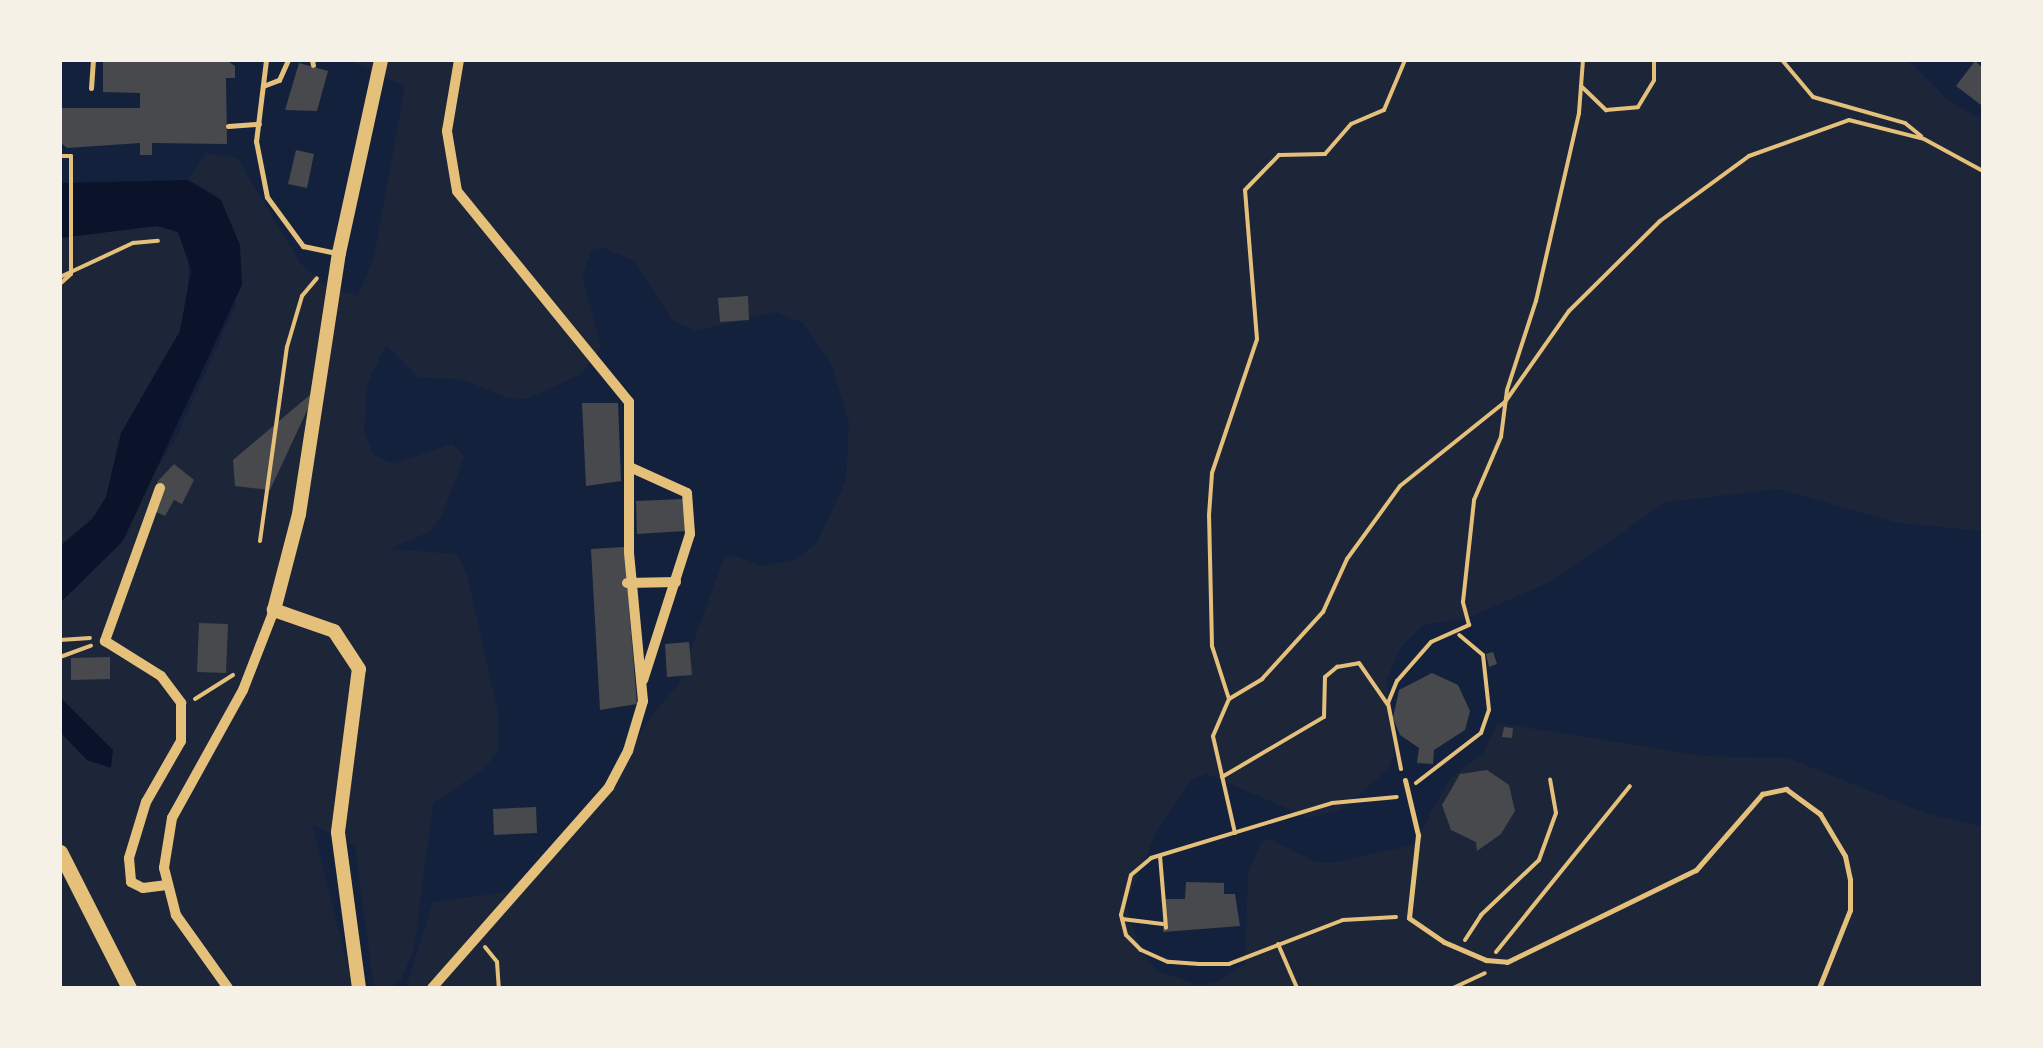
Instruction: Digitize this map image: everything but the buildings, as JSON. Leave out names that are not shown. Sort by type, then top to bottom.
[{"type":"highway","points":[[60,852],[129,988]]},
{"type":"main road","points":[[360,988],[338,832],[359,669],[334,632],[274,610],[299,514],[340,253],[381,60]]},
{"type":"street","points":[[432,988],[609,787],[640,718],[643,680],[629,552],[629,402],[457,191],[447,131],[459,60]]},
{"type":"street","points":[[632,468],[687,493],[690,534],[643,680]]},
{"type":"street","points":[[160,488],[105,641],[161,676],[181,703],[181,741],[146,802],[129,858],[132,882],[143,888],[167,884]]},
{"type":"street","points":[[626,583],[676,582]]},
{"type":"street","points":[[228,988],[176,915],[167,884],[172,818],[243,690],[274,610]]},
{"type":"lane","points":[[92,88],[93,60]]},
{"type":"lane","points":[[266,60],[256,141],[276,216],[303,246],[340,253]]},
{"type":"lane","points":[[263,86],[279,80],[288,60]]},
{"type":"lane","points":[[228,126],[259,124]]},
{"type":"lane","points":[[1406,784],[1418,835],[1410,918],[1462,950],[1507,962],[1696,870],[1762,794],[1786,790],[1820,814],[1845,856],[1850,879],[1850,910],[1819,988]]},
{"type":"path","points":[[1229,699],[1212,646],[1216,633],[1209,515],[1212,473],[1257,338],[1245,190],[1279,155],[1326,154],[1351,124],[1384,110],[1404,60]]},
{"type":"path","points":[[1388,705],[1410,659],[1431,642],[1458,635],[1469,625],[1462,602],[1474,500],[1501,436],[1505,402],[1536,301],[1581,86],[1583,60]]},
{"type":"path","points":[[1581,86],[1606,110],[1638,107],[1654,80],[1654,60]]},
{"type":"path","points":[[1782,60],[1813,97],[1906,122],[1924,139]]},
{"type":"path","points":[[1235,833],[1213,736],[1229,699],[1262,679],[1323,612],[1347,559],[1400,486],[1505,402],[1569,311],[1660,222],[1749,156],[1849,120],[1924,139],[1983,171]]},
{"type":"path","points":[[60,156],[72,156],[71,274]]},
{"type":"path","points":[[60,277],[133,243],[158,241]]},
{"type":"path","points":[[60,284],[71,274]]},
{"type":"path","points":[[260,541],[288,348],[302,296],[317,278]]},
{"type":"path","points":[[1222,777],[1324,717],[1325,676],[1337,666],[1364,668],[1388,705],[1406,784],[1482,733],[1490,710],[1482,655],[1458,635]]},
{"type":"path","points":[[61,639],[105,641]]},
{"type":"path","points":[[61,657],[105,641]]},
{"type":"path","points":[[181,703],[235,674]]},
{"type":"path","points":[[1462,950],[1481,915],[1539,860],[1556,814],[1550,780]]},
{"type":"path","points":[[1493,961],[1518,917],[1630,786]]},
{"type":"path","points":[[1410,918],[1343,920],[1229,964],[1168,962],[1141,950],[1126,936],[1122,920],[1131,875],[1160,856],[1332,803],[1412,798]]},
{"type":"path","points":[[1122,920],[1165,926],[1160,856]]},
{"type":"path","points":[[474,937],[498,962],[500,988]]},
{"type":"path","points":[[1278,944],[1298,988]]},
{"type":"path","points":[[1453,988],[1507,962]]},
{"type":"shaded area","points":[[350,60],[1907,60],[1946,98],[1983,121],[1983,531],[1899,523],[1779,489],[1666,502],[1550,582],[1465,619],[1425,624],[1401,647],[1387,678],[1394,754],[1387,770],[1342,809],[1309,818],[1207,774],[1191,779],[1157,831],[1126,904],[1141,952],[1158,971],[1198,985],[1215,982],[1245,964],[1248,874],[1261,842],[1269,839],[1313,861],[1330,863],[1413,845],[1450,779],[1483,753],[1498,723],[1705,756],[1788,758],[1928,814],[1983,827],[1983,988],[406,988],[433,902],[507,892],[599,807],[647,721],[679,683],[723,560],[733,555],[762,566],[792,561],[816,544],[846,481],[849,422],[831,363],[803,323],[775,312],[696,331],[672,320],[634,261],[601,247],[592,250],[582,275],[601,348],[581,374],[527,399],[508,398],[465,380],[418,377],[386,345],[367,384],[364,433],[374,455],[394,464],[452,444],[464,456],[442,515],[429,532],[389,549],[456,554],[467,574],[498,713],[498,750],[486,767],[433,803],[414,950],[401,979],[391,988],[374,988],[355,846],[312,824],[353,988],[60,988],[60,732],[87,760],[113,750],[60,697],[60,603],[86,576],[174,442],[236,305],[215,194],[188,180],[206,153],[237,158],[300,263],[326,286],[358,296],[374,257],[405,87]]},
{"type":"shaded area","points":[[188,180],[221,200],[240,245],[242,285],[123,541],[60,603],[60,546],[93,518],[106,497],[121,433],[180,331],[191,270],[178,232],[157,226],[60,238],[60,183]]},
{"type":"shaded area","points":[[157,226],[178,232],[188,251],[189,298],[180,331],[121,433],[106,497],[93,518],[60,546],[60,238]]},
{"type":"shaded area","points":[[60,697],[113,750],[111,768],[87,760],[60,732]]}]
